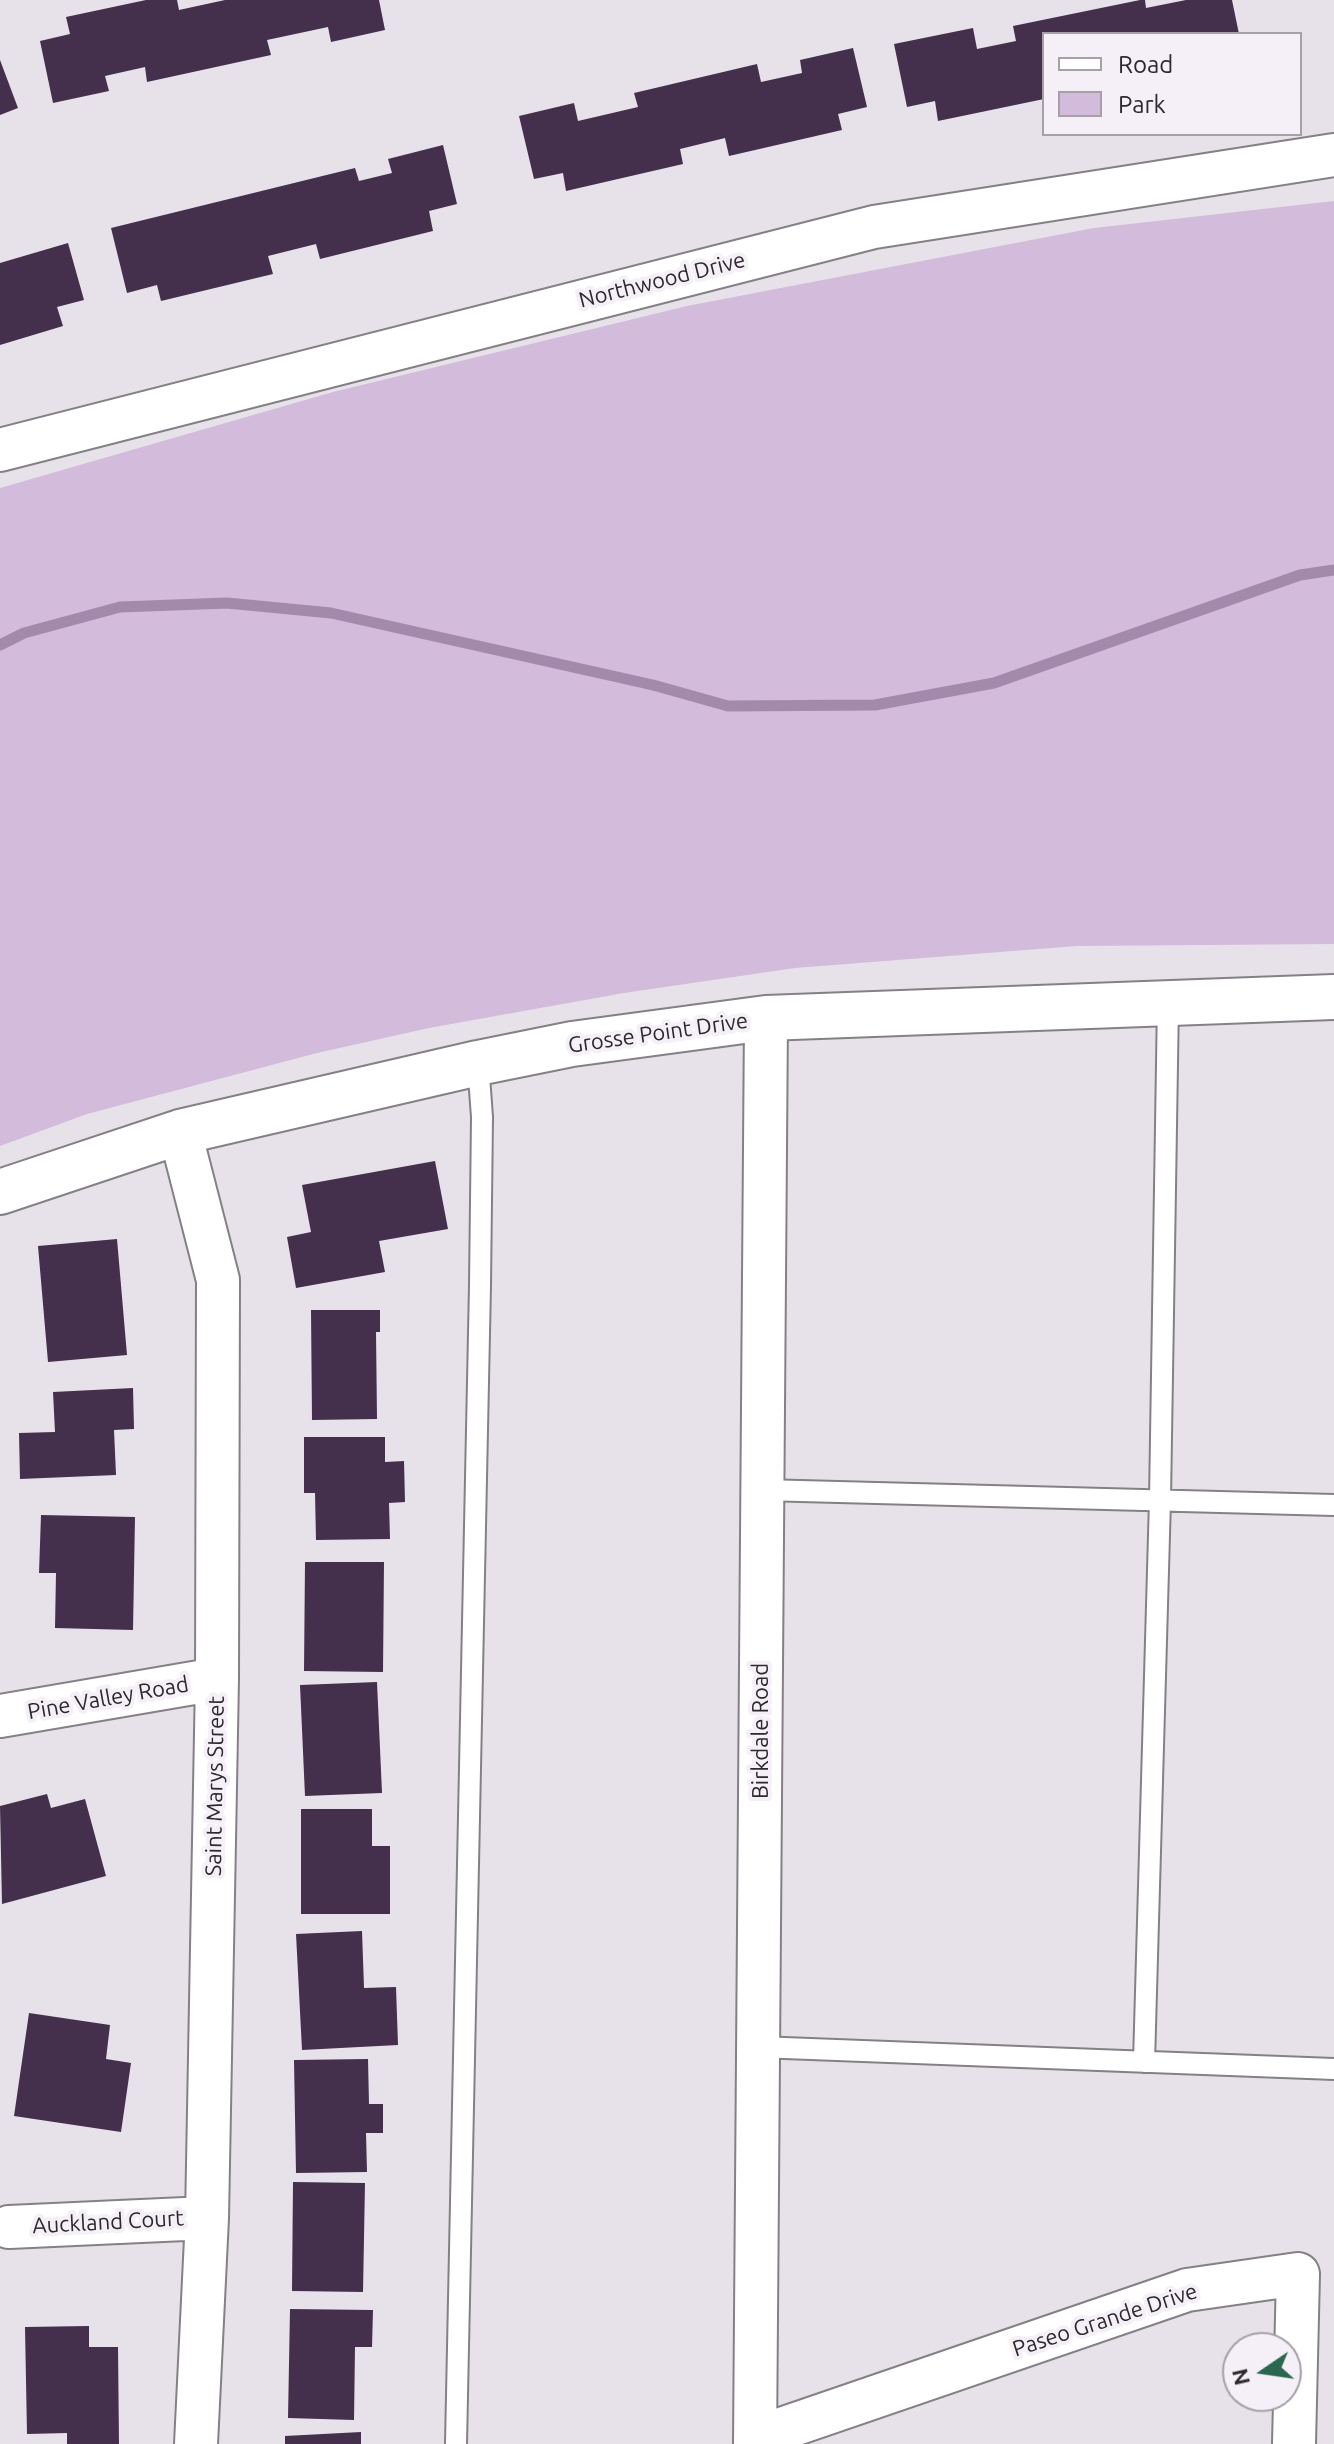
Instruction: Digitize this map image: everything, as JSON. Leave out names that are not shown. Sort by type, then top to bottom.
[{"type":"street","name":"Northwood Drive","points":[[0,450],[874,227],[1334,155]]},
{"type":"street","name":"Grosse Point Drive","points":[[0,1192],[180,1132],[572,1044],[766,1018],[1334,997]]},
{"type":"street","name":"Birkdale Road","points":[[755,2441],[766,1018]]},
{"type":"street","name":"Saint Marys Street","points":[[180,1132],[218,1280],[217,1679],[207,2218],[196,2444]]},
{"type":"street","name":"Pine Valley Road","points":[[0,1716],[217,1679]]},
{"type":"street","name":"Auckland Court","points":[[9,2227],[207,2218]]},
{"type":"street","name":"Paseo Grande Drive","points":[[755,2441],[1187,2290],[1298,2274],[1294,2444]]},
{"type":"lane","points":[[1144,2062],[1160,1500],[1168,1001]]},
{"type":"lane","points":[[456,2444],[480,1285],[482,1117],[478,1063]]},
{"type":"lane","points":[[762,1490],[1334,1505]]},
{"type":"lane","points":[[758,2047],[1334,2069]]},
{"type":"green space","points":[[1334,201],[1334,944],[1077,946],[795,968],[624,993],[429,1028],[317,1053],[87,1114],[0,1146],[0,488],[333,392],[687,306],[1094,228]]},
{"type":"building","points":[[146,0],[177,0],[179,10],[225,0],[379,0],[385,30],[331,42],[328,27],[267,40],[271,55],[147,82],[145,67],[105,76],[109,91],[53,103],[40,41],[70,34],[66,17]]},
{"type":"building","points":[[1140,0],[1145,0],[1146,8],[1186,0],[1232,0],[1239,32],[1042,32],[1042,99],[938,121],[935,101],[907,107],[894,44],[973,28],[977,49],[1016,41],[1013,26]]},
{"type":"building","points":[[853,48],[867,107],[838,114],[842,130],[729,156],[725,138],[680,149],[683,164],[566,191],[563,173],[534,179],[519,116],[574,103],[578,121],[638,107],[634,93],[757,64],[761,82],[802,73],[800,60]]},
{"type":"building","points":[[0,60],[18,108],[0,115]]},
{"type":"building","points":[[443,145],[457,204],[429,211],[433,231],[320,259],[316,244],[268,256],[273,274],[161,301],[157,285],[127,293],[111,228],[355,168],[359,181],[392,173],[388,159]]},
{"type":"building","points":[[68,243],[84,300],[57,307],[63,326],[0,345],[0,263]]},
{"type":"building","points":[[435,1161],[448,1229],[379,1241],[385,1272],[296,1288],[287,1237],[311,1232],[302,1185]]},
{"type":"building","points":[[117,1239],[127,1355],[48,1362],[38,1246]]},
{"type":"building","points":[[311,1310],[380,1310],[380,1332],[376,1332],[377,1419],[312,1420]]},
{"type":"building","points":[[133,1388],[134,1429],[114,1430],[116,1475],[20,1479],[19,1433],[55,1432],[53,1392]]},
{"type":"building","points":[[304,1437],[385,1437],[385,1462],[404,1461],[405,1502],[389,1503],[390,1539],[316,1540],[315,1493],[304,1493]]},
{"type":"building","points":[[41,1515],[135,1517],[133,1630],[55,1628],[56,1573],[39,1573]]},
{"type":"building","points":[[305,1562],[384,1562],[383,1672],[304,1671]]},
{"type":"building","points":[[377,1682],[382,1793],[305,1796],[300,1685]]},
{"type":"building","points":[[47,1794],[51,1808],[85,1799],[106,1876],[2,1904],[0,1806]]},
{"type":"building","points":[[301,1809],[372,1809],[372,1846],[390,1846],[390,1914],[301,1914]]},
{"type":"building","points":[[362,1931],[364,1988],[396,1987],[398,2045],[302,2050],[296,1934]]},
{"type":"building","points":[[29,2013],[110,2025],[106,2059],[131,2063],[121,2132],[14,2116]]},
{"type":"building","points":[[368,2059],[369,2104],[383,2104],[383,2133],[366,2133],[367,2172],[296,2173],[294,2060]]},
{"type":"building","points":[[293,2182],[365,2183],[363,2292],[292,2291]]},
{"type":"building","points":[[290,2309],[373,2310],[372,2347],[355,2347],[354,2420],[288,2418]]},
{"type":"building","points":[[89,2326],[89,2347],[118,2347],[119,2444],[67,2444],[67,2433],[27,2434],[25,2327]]},
{"type":"building","points":[[361,2432],[361,2444],[285,2444],[285,2436]]},
{"type":"waterway","points":[[0,645],[24,633],[120,607],[227,603],[331,613],[653,685],[728,706],[875,705],[994,683],[1300,575],[1334,570]]}]
